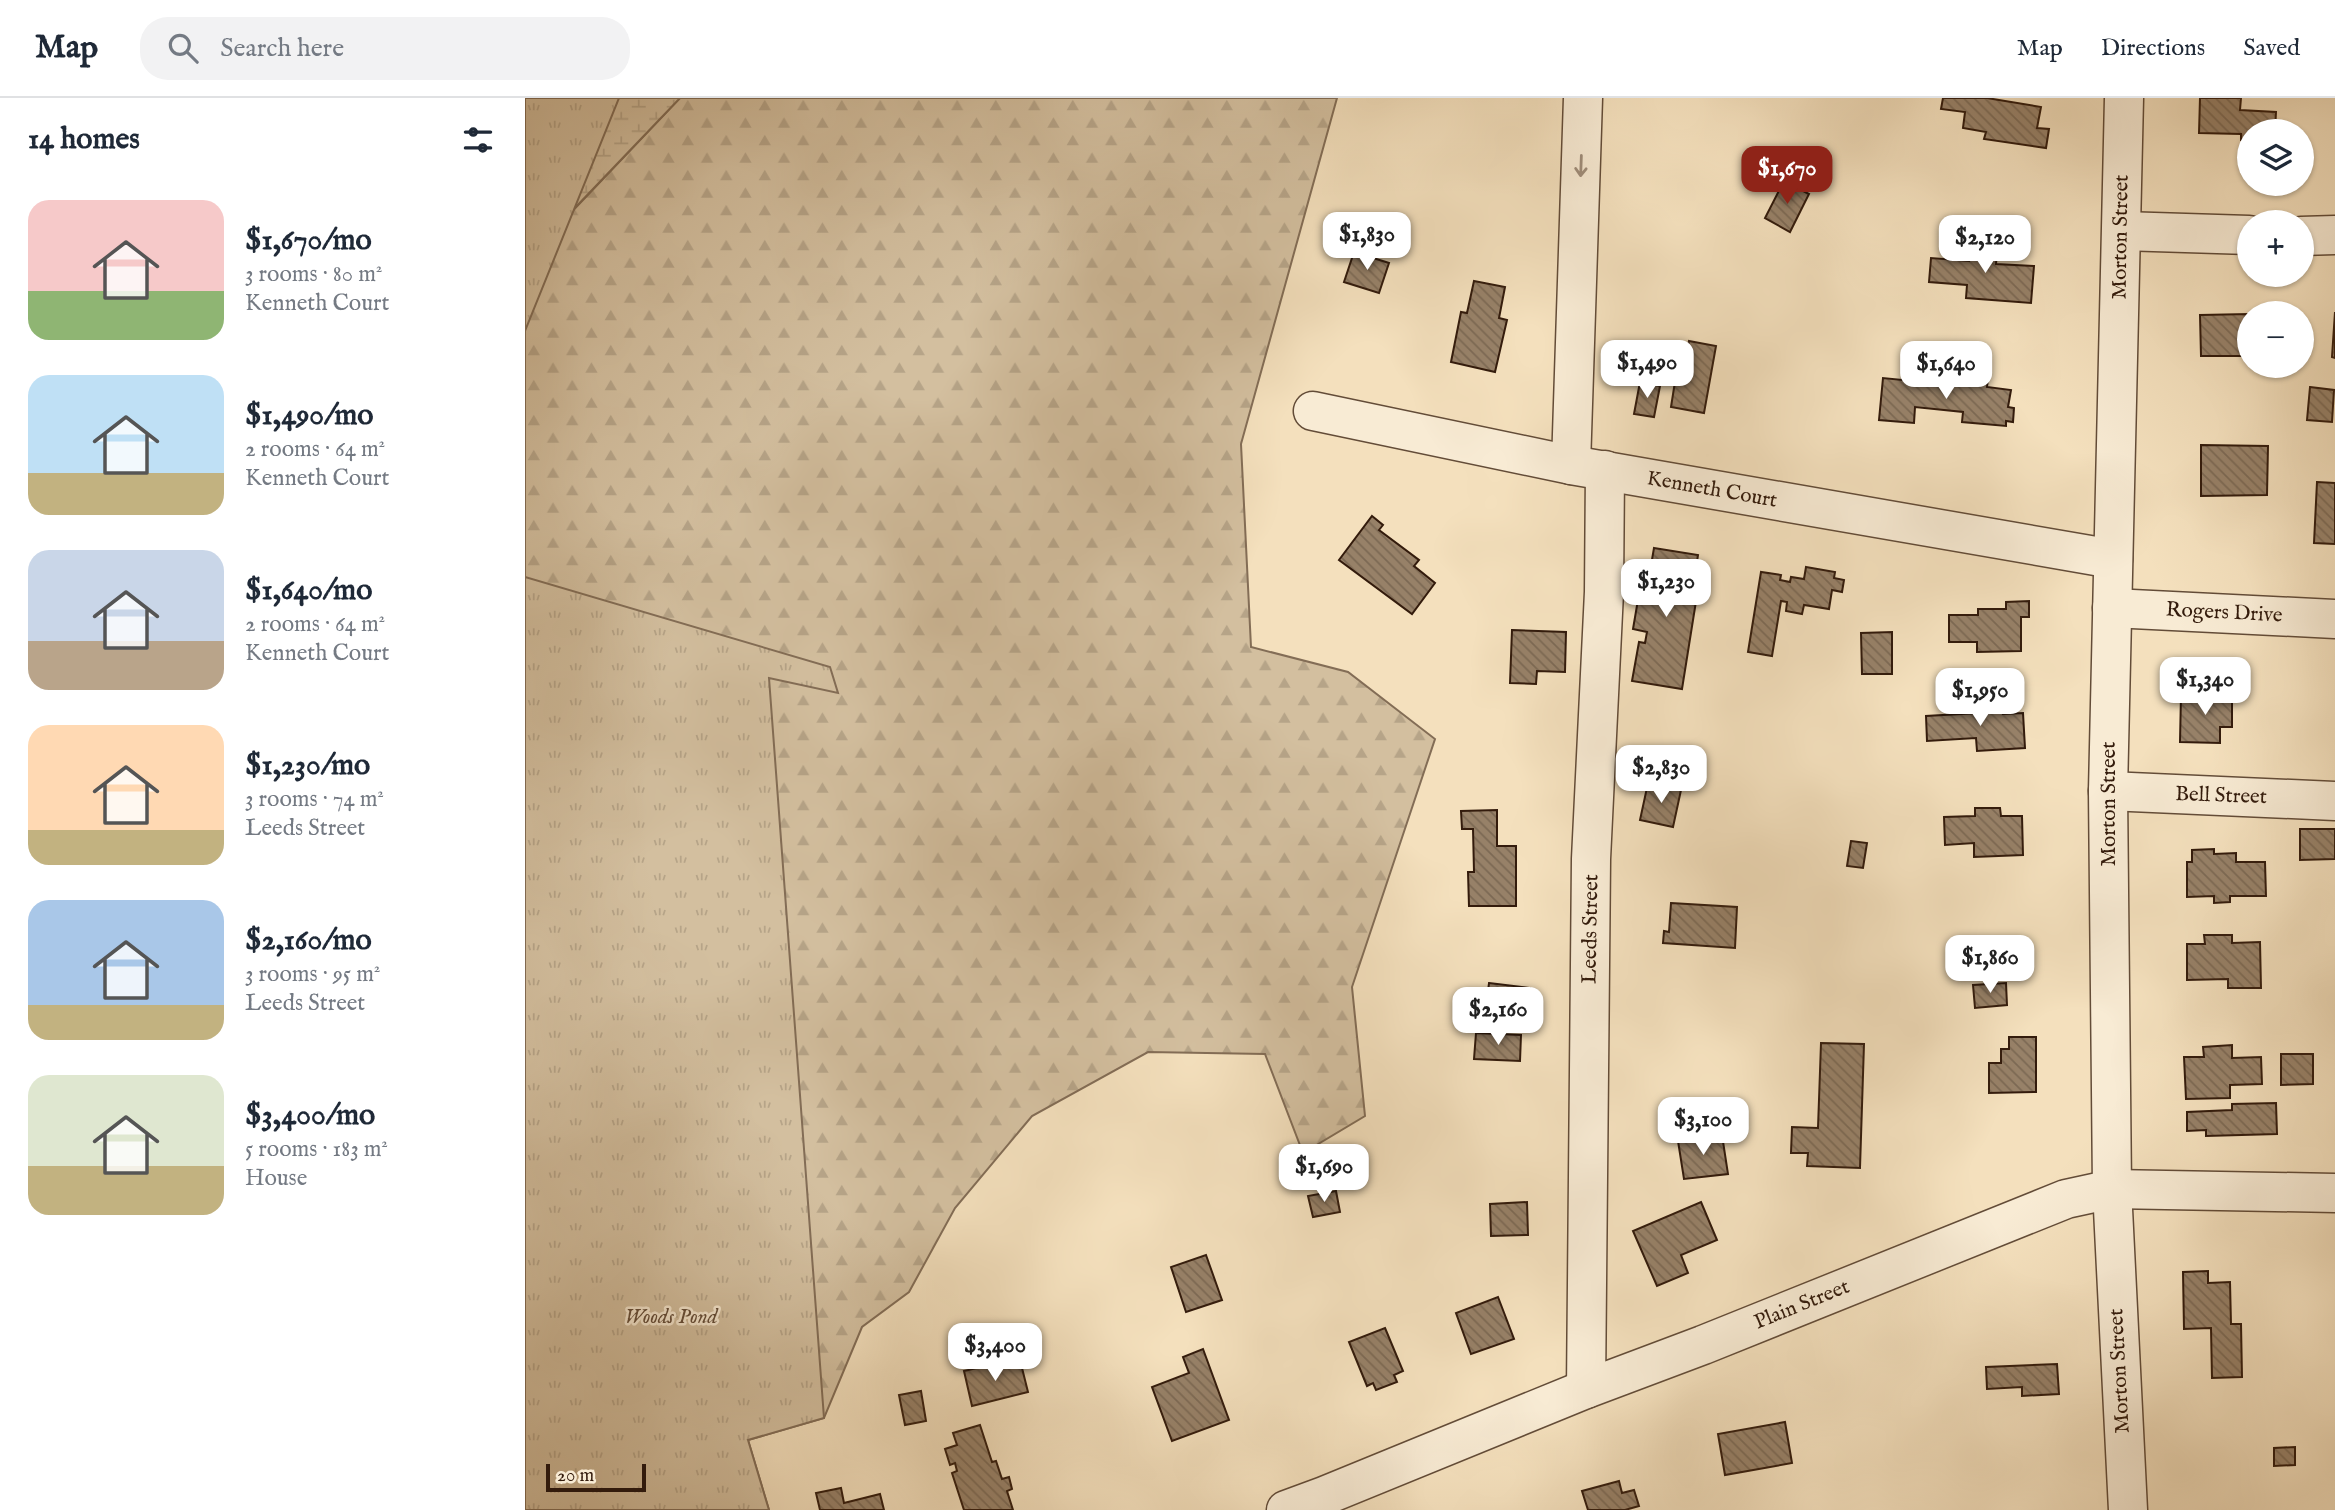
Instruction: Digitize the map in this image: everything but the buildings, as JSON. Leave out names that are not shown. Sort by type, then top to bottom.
[{"type":"street","name":"Leeds Street","points":[[1583,98],[1588,467],[1604,592],[1591,859],[1586,1389]]},
{"type":"street","name":"Morton Street","points":[[2124,98],[2108,791],[2112,1189],[2128,1510]]},
{"type":"street","points":[[2122,230],[2237,235]]},
{"type":"street","points":[[2314,235],[2335,234]]},
{"type":"street","name":"Kenneth Court","points":[[1313,411],[1720,492],[2113,559]]},
{"type":"street","name":"Rogers Drive","points":[[2112,608],[2335,619]]},
{"type":"street","name":"Bell Street","points":[[2108,791],[2335,801]]},
{"type":"street","name":"Plain Street","points":[[1286,1510],[2066,1199],[2112,1189],[2335,1193]]},
{"type":"green space","points":[[525,98],[680,98],[525,260]]},
{"type":"green space","points":[[525,98],[619,98],[525,331]]},
{"type":"green space","points":[[680,98],[1337,98],[1241,444],[1251,647],[1348,672],[1435,739],[1352,987],[1365,1116],[1303,1153],[1265,1054],[1148,1052],[1032,1116],[955,1208],[909,1292],[862,1327],[824,1418],[748,1440],[769,1510],[525,1510],[525,261]]},
{"type":"green space","name":"Woods Pond","points":[[525,577],[830,667],[838,693],[769,678],[824,1418],[748,1440],[769,1510],[525,1510]]}]
